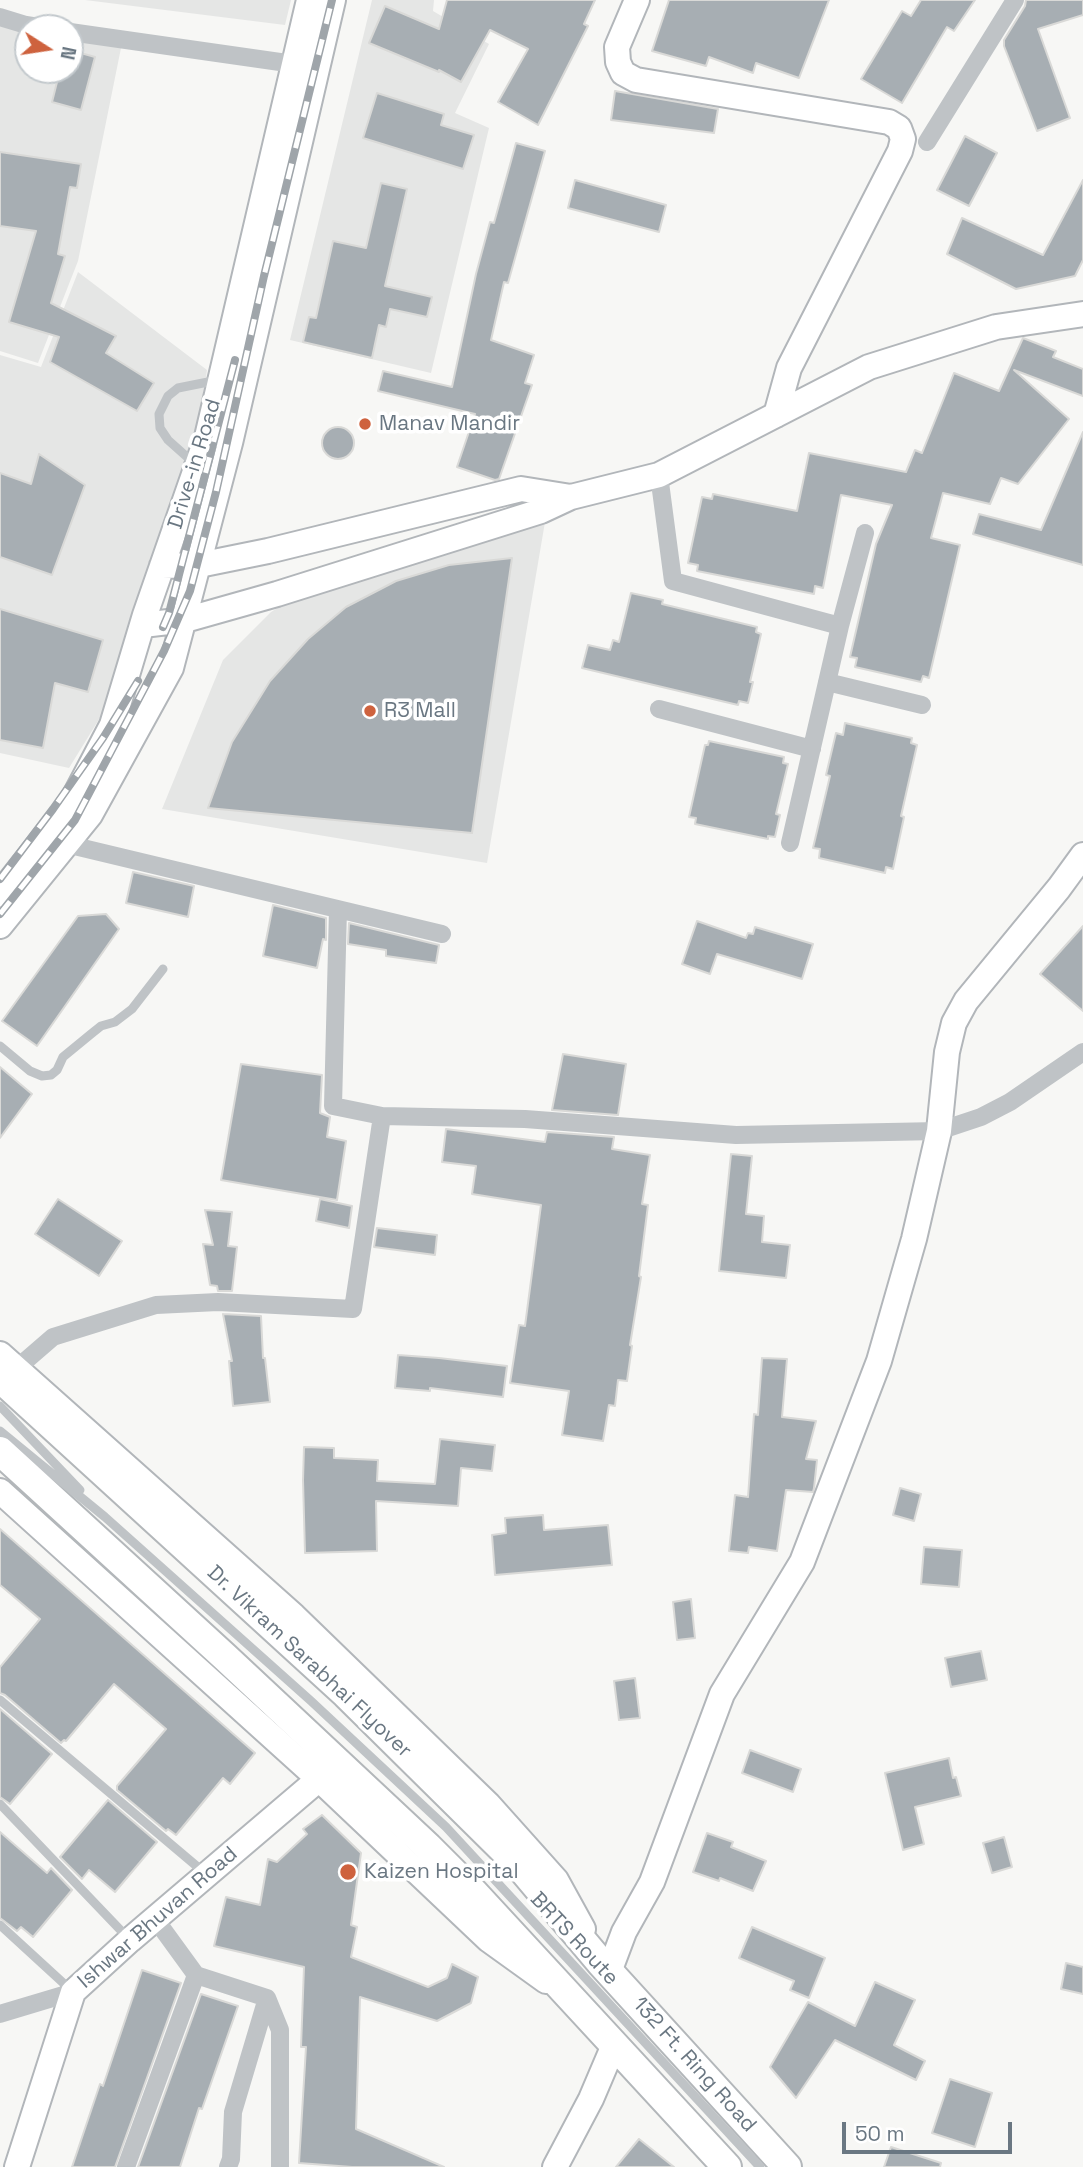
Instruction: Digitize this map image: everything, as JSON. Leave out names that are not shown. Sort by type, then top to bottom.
[{"type":"main road","name":"Dr. Vikram Sarabhai Flyover","points":[[5,1367],[346,1694],[517,1863],[605,1967]]},
{"type":"main road","points":[[0,1451],[428,1847],[575,2002]]},
{"type":"main road","name":"132 Ft. Ring Road","points":[[605,1967],[788,2167]]},
{"type":"main road","name":"132 Ft. Ring Road","points":[[575,2002],[727,2167]]},
{"type":"street","name":"Drive-in Road","points":[[0,894],[70,806],[113,725],[162,566],[207,437],[309,0]]},
{"type":"street","name":"Drive-in Road","points":[[0,926],[90,815],[171,668],[250,363],[333,0]]},
{"type":"street","points":[[637,0],[617,47],[618,62],[623,73],[636,79],[889,122],[899,128],[903,139],[900,151],[789,368],[776,415]]},
{"type":"street","points":[[927,142],[1015,0]]},
{"type":"street","points":[[84,34],[294,64],[320,59]]},
{"type":"street","points":[[143,625],[185,620],[276,594],[541,511],[571,497],[659,475],[869,367],[996,327],[1083,314]]},
{"type":"street","points":[[659,475],[673,581],[840,626]]},
{"type":"street","points":[[162,566],[199,565],[268,551],[521,489],[571,497]]},
{"type":"street","points":[[790,843],[864,533]]},
{"type":"street","points":[[827,682],[922,705]]},
{"type":"street","points":[[659,709],[812,748]]},
{"type":"street","points":[[66,844],[442,934]]},
{"type":"street","points":[[605,1967],[652,1882],[722,1694],[802,1562],[879,1361],[914,1239],[939,1131],[947,1052],[954,1023],[966,1001],[1083,855]]},
{"type":"street","points":[[338,909],[333,1106],[382,1116],[525,1119],[736,1135],[939,1131],[981,1117],[1010,1102],[1083,1052]]},
{"type":"street","points":[[382,1116],[354,1309],[218,1302],[156,1305],[53,1337],[5,1367],[294,1616],[488,1804],[556,1880],[605,1967]]},
{"type":"street","points":[[0,1491],[318,1779],[489,1940],[575,2002]]},
{"type":"street","name":"Ishwar Bhuvan Road","points":[[17,2167],[73,1992],[318,1779]]},
{"type":"street","points":[[156,1920],[196,1975],[267,1998],[280,2030],[280,2167]]},
{"type":"street","points":[[126,2167],[196,1975]]},
{"type":"street","points":[[0,2014],[73,1992]]},
{"type":"street","points":[[228,2167],[231,2159],[233,2112],[267,1998]]},
{"type":"street","points":[[555,2167],[591,2099],[614,2045]]},
{"type":"lane","points":[[197,466],[168,440],[160,428],[159,414],[168,396],[178,388],[221,379]]},
{"type":"lane","points":[[0,1046],[30,1071],[42,1076],[51,1075],[57,1070],[63,1057],[91,1034],[101,1026],[115,1022],[132,1009],[163,969]]},
{"type":"lane","points":[[0,1406],[104,1517]]},
{"type":"lane","points":[[0,1430],[104,1517]]},
{"type":"lane","name":"BRTS Route","points":[[104,1517],[311,1701],[446,1828],[760,2167]]},
{"type":"lane","points":[[0,1700],[208,1875]]},
{"type":"lane","points":[[0,1804],[130,1940]]},
{"type":"lane","points":[[0,1925],[73,1992]]},
{"type":"shaded area","points":[[85,0],[291,0],[285,25]]},
{"type":"shaded area","points":[[372,0],[434,0],[433,11],[489,44],[455,113],[489,128],[431,373],[290,340]]},
{"type":"shaded area","points":[[0,24],[14,28],[14,84],[84,84],[84,41],[121,48],[78,261],[38,363],[0,351]]},
{"type":"shaded area","points":[[78,272],[207,370],[197,437],[106,708],[69,768],[0,753],[0,355],[41,367]]},
{"type":"shaded area","name":"R3 Mall","points":[[545,522],[487,863],[162,809],[223,660],[271,612],[364,555]]},
{"type":"building","points":[[447,0],[595,0],[584,24],[588,26],[538,125],[498,102],[528,49],[490,30],[461,82],[439,70],[369,43],[385,6],[439,29]]},
{"type":"building","points":[[669,0],[829,0],[799,78],[756,63],[753,73],[709,57],[706,66],[652,51]]},
{"type":"building","points":[[921,0],[975,0],[954,31],[947,27],[902,103],[861,79],[902,11],[911,16]]},
{"type":"building","points":[[1026,0],[1083,0],[1083,15],[1038,29],[1070,118],[1037,131],[1004,46],[1004,40]]},
{"type":"building","points":[[84,54],[95,57],[81,110],[52,102],[56,84],[84,84]]},
{"type":"building","points":[[615,91],[718,109],[714,133],[611,120]]},
{"type":"building","points":[[377,93],[444,114],[441,125],[474,135],[463,169],[363,138]]},
{"type":"building","points":[[965,136],[997,153],[969,206],[937,190]]},
{"type":"building","points":[[516,143],[545,151],[508,283],[504,282],[491,340],[534,355],[525,383],[532,385],[499,479],[495,480],[457,467],[475,414],[378,391],[383,371],[452,387],[476,274],[490,222],[494,223]]},
{"type":"building","points":[[0,152],[81,164],[77,188],[70,187],[58,254],[65,256],[51,303],[116,336],[106,353],[154,383],[137,411],[50,362],[59,337],[9,322],[36,231],[0,226]]},
{"type":"building","points":[[575,180],[666,205],[659,232],[568,208]]},
{"type":"building","points":[[1083,180],[1083,260],[1075,276],[1016,289],[947,254],[962,218],[1043,255]]},
{"type":"building","points":[[381,183],[407,189],[385,286],[432,297],[427,317],[390,309],[386,327],[379,325],[372,358],[303,342],[309,317],[316,318],[333,241],[366,248]]},
{"type":"building","points":[[1023,338],[1056,351],[1053,357],[1083,369],[1083,396],[1014,370],[1069,419],[1018,484],[1001,478],[990,504],[943,493],[931,538],[960,545],[929,678],[923,676],[921,682],[855,667],[857,658],[850,657],[876,544],[892,505],[841,495],[823,588],[815,586],[814,594],[697,571],[698,565],[688,563],[702,497],[712,499],[713,494],[797,511],[809,453],[906,472],[915,450],[922,453],[954,373],[999,391]]},
{"type":"building","points":[[338,427],[349,432],[354,443],[349,454],[338,459],[327,454],[322,443],[327,432]]},
{"type":"building","points":[[1083,432],[1083,565],[973,534],[979,514],[1041,530]]},
{"type":"building","points":[[39,454],[85,485],[52,575],[0,557],[0,473],[31,484]]},
{"type":"building","name":"R3 Mall","points":[[512,558],[472,833],[208,808],[232,742],[270,681],[308,639],[346,607],[396,581],[449,565]]},
{"type":"building","points":[[631,593],[663,600],[662,604],[757,627],[756,632],[761,634],[748,703],[739,701],[738,705],[582,668],[588,645],[610,650],[613,640],[619,642]]},
{"type":"building","points":[[0,609],[103,640],[88,692],[55,683],[43,748],[0,740]]},
{"type":"building","points":[[845,723],[912,738],[911,743],[917,745],[901,816],[904,817],[893,869],[886,867],[885,873],[819,858],[820,849],[813,848],[830,776],[826,775],[836,733],[843,735]]},
{"type":"building","points":[[709,741],[784,757],[783,763],[788,764],[776,814],[780,815],[775,837],[768,836],[768,839],[695,824],[696,818],[689,817],[705,745],[708,745]]},
{"type":"building","points":[[133,872],[194,886],[188,917],[126,903]]},
{"type":"building","points":[[273,905],[326,918],[326,940],[323,939],[317,968],[263,956]]},
{"type":"building","points":[[106,914],[119,929],[37,1046],[2,1021],[78,916]]},
{"type":"building","points":[[697,921],[746,938],[748,933],[753,934],[755,927],[813,944],[802,979],[717,954],[710,974],[682,964]]},
{"type":"building","points":[[349,923],[439,945],[436,963],[386,956],[386,950],[348,944]]},
{"type":"building","points":[[1083,926],[1083,1011],[1040,974]]},
{"type":"building","points":[[563,1054],[626,1064],[618,1115],[552,1110]]},
{"type":"building","points":[[241,1064],[322,1075],[320,1113],[330,1117],[327,1137],[346,1141],[337,1200],[221,1180]]},
{"type":"building","points":[[0,1067],[32,1094],[0,1138]]},
{"type":"building","points":[[446,1129],[545,1142],[547,1132],[614,1137],[612,1149],[650,1155],[642,1204],[648,1205],[641,1277],[627,1381],[618,1380],[615,1406],[609,1405],[603,1441],[562,1435],[569,1391],[510,1383],[519,1325],[525,1326],[541,1205],[472,1194],[476,1166],[442,1162]]},
{"type":"building","points":[[731,1154],[752,1156],[746,1214],[764,1216],[762,1242],[790,1245],[786,1278],[719,1271]]},
{"type":"building","points":[[58,1199],[122,1241],[99,1276],[35,1234]]},
{"type":"building","points":[[320,1199],[352,1206],[349,1228],[316,1221]]},
{"type":"building","points":[[205,1210],[232,1212],[228,1246],[237,1247],[232,1291],[218,1291],[217,1286],[210,1285],[203,1244],[213,1245]]},
{"type":"building","points":[[377,1228],[437,1235],[435,1255],[374,1247]]},
{"type":"building","points":[[223,1314],[261,1316],[263,1358],[270,1402],[233,1406],[229,1361],[232,1361]]},
{"type":"building","points":[[398,1355],[507,1366],[503,1397],[430,1388],[430,1391],[395,1388]]},
{"type":"building","points":[[762,1358],[787,1359],[782,1417],[816,1421],[806,1459],[817,1460],[814,1488],[813,1492],[786,1490],[777,1551],[749,1547],[748,1553],[729,1551],[735,1495],[748,1497],[754,1414],[758,1415]]},
{"type":"building","points":[[440,1439],[495,1445],[492,1471],[461,1468],[458,1506],[376,1501],[377,1551],[305,1553],[304,1447],[334,1448],[334,1458],[378,1460],[377,1481],[435,1484]]},
{"type":"building","points":[[900,1488],[921,1494],[914,1521],[893,1515]]},
{"type":"building","points":[[543,1515],[544,1530],[608,1525],[612,1565],[495,1575],[492,1535],[506,1533],[505,1518]]},
{"type":"building","points":[[0,1529],[255,1753],[230,1784],[223,1778],[176,1835],[168,1829],[166,1831],[117,1790],[117,1786],[166,1729],[114,1684],[66,1741],[61,1743],[0,1693],[0,1667],[40,1619],[0,1585]]},
{"type":"building","points":[[924,1547],[962,1550],[959,1587],[921,1584]]},
{"type":"building","points":[[691,1599],[695,1638],[677,1640],[673,1602]]},
{"type":"building","points":[[981,1651],[987,1680],[951,1687],[945,1658]]},
{"type":"building","points":[[635,1678],[640,1718],[619,1720],[614,1681]]},
{"type":"building","points":[[0,1709],[52,1754],[10,1804],[0,1797]]},
{"type":"building","points":[[750,1750],[801,1769],[793,1792],[742,1773]]},
{"type":"building","points":[[949,1758],[953,1778],[956,1777],[961,1796],[915,1807],[924,1844],[903,1850],[885,1773]]},
{"type":"building","points":[[108,1800],[157,1842],[115,1892],[89,1870],[82,1879],[60,1857]]},
{"type":"building","points":[[322,1815],[361,1853],[351,1925],[357,1927],[351,1957],[428,1987],[447,1978],[452,1964],[478,1977],[471,2003],[437,2021],[360,1997],[356,2129],[444,2167],[352,2167],[299,2163],[306,2047],[301,2047],[304,1967],[214,1946],[226,1897],[260,1905],[268,1859],[277,1862],[307,1834],[303,1829]]},
{"type":"building","points":[[0,1832],[47,1873],[51,1868],[72,1890],[33,1937],[21,1927],[17,1931],[0,1918]]},
{"type":"building","points":[[707,1833],[733,1842],[731,1847],[766,1861],[753,1891],[720,1878],[719,1881],[693,1872]]},
{"type":"building","points":[[1004,1837],[1012,1867],[992,1873],[983,1843]]},
{"type":"building","points":[[752,1927],[825,1958],[809,1998],[790,1990],[794,1981],[739,1958]]},
{"type":"building","points":[[1066,1963],[1083,1967],[1083,1994],[1061,1989]]},
{"type":"building","points":[[142,1970],[181,1983],[115,2167],[72,2167],[100,2084],[103,2086]]},
{"type":"building","points":[[875,1982],[915,2000],[894,2045],[925,2061],[916,2080],[835,2040],[796,2098],[770,2067],[808,2002],[855,2026]]},
{"type":"building","points":[[201,1994],[238,2006],[202,2109],[199,2108],[180,2167],[138,2167]]},
{"type":"building","points":[[950,2079],[992,2093],[975,2147],[932,2133]]},
{"type":"building","points":[[639,2139],[674,2167],[616,2167]]},
{"type":"building","points":[[891,2147],[941,2163],[940,2167],[884,2167]]},
{"type":"railway","points":[[0,914],[75,820],[164,651],[190,591],[216,492],[264,276],[332,0]]},
{"type":"railway","points":[[163,627],[169,613],[235,360]]},
{"type":"railway","points":[[0,879],[103,738],[138,681]]},
{"type":"place","name":"Manav Mandir","points":[[365,424]]},
{"type":"place","name":"R3 Mall","points":[[370,711]]},
{"type":"place","name":"Kaizen Hospital","points":[[348,1872]]}]
